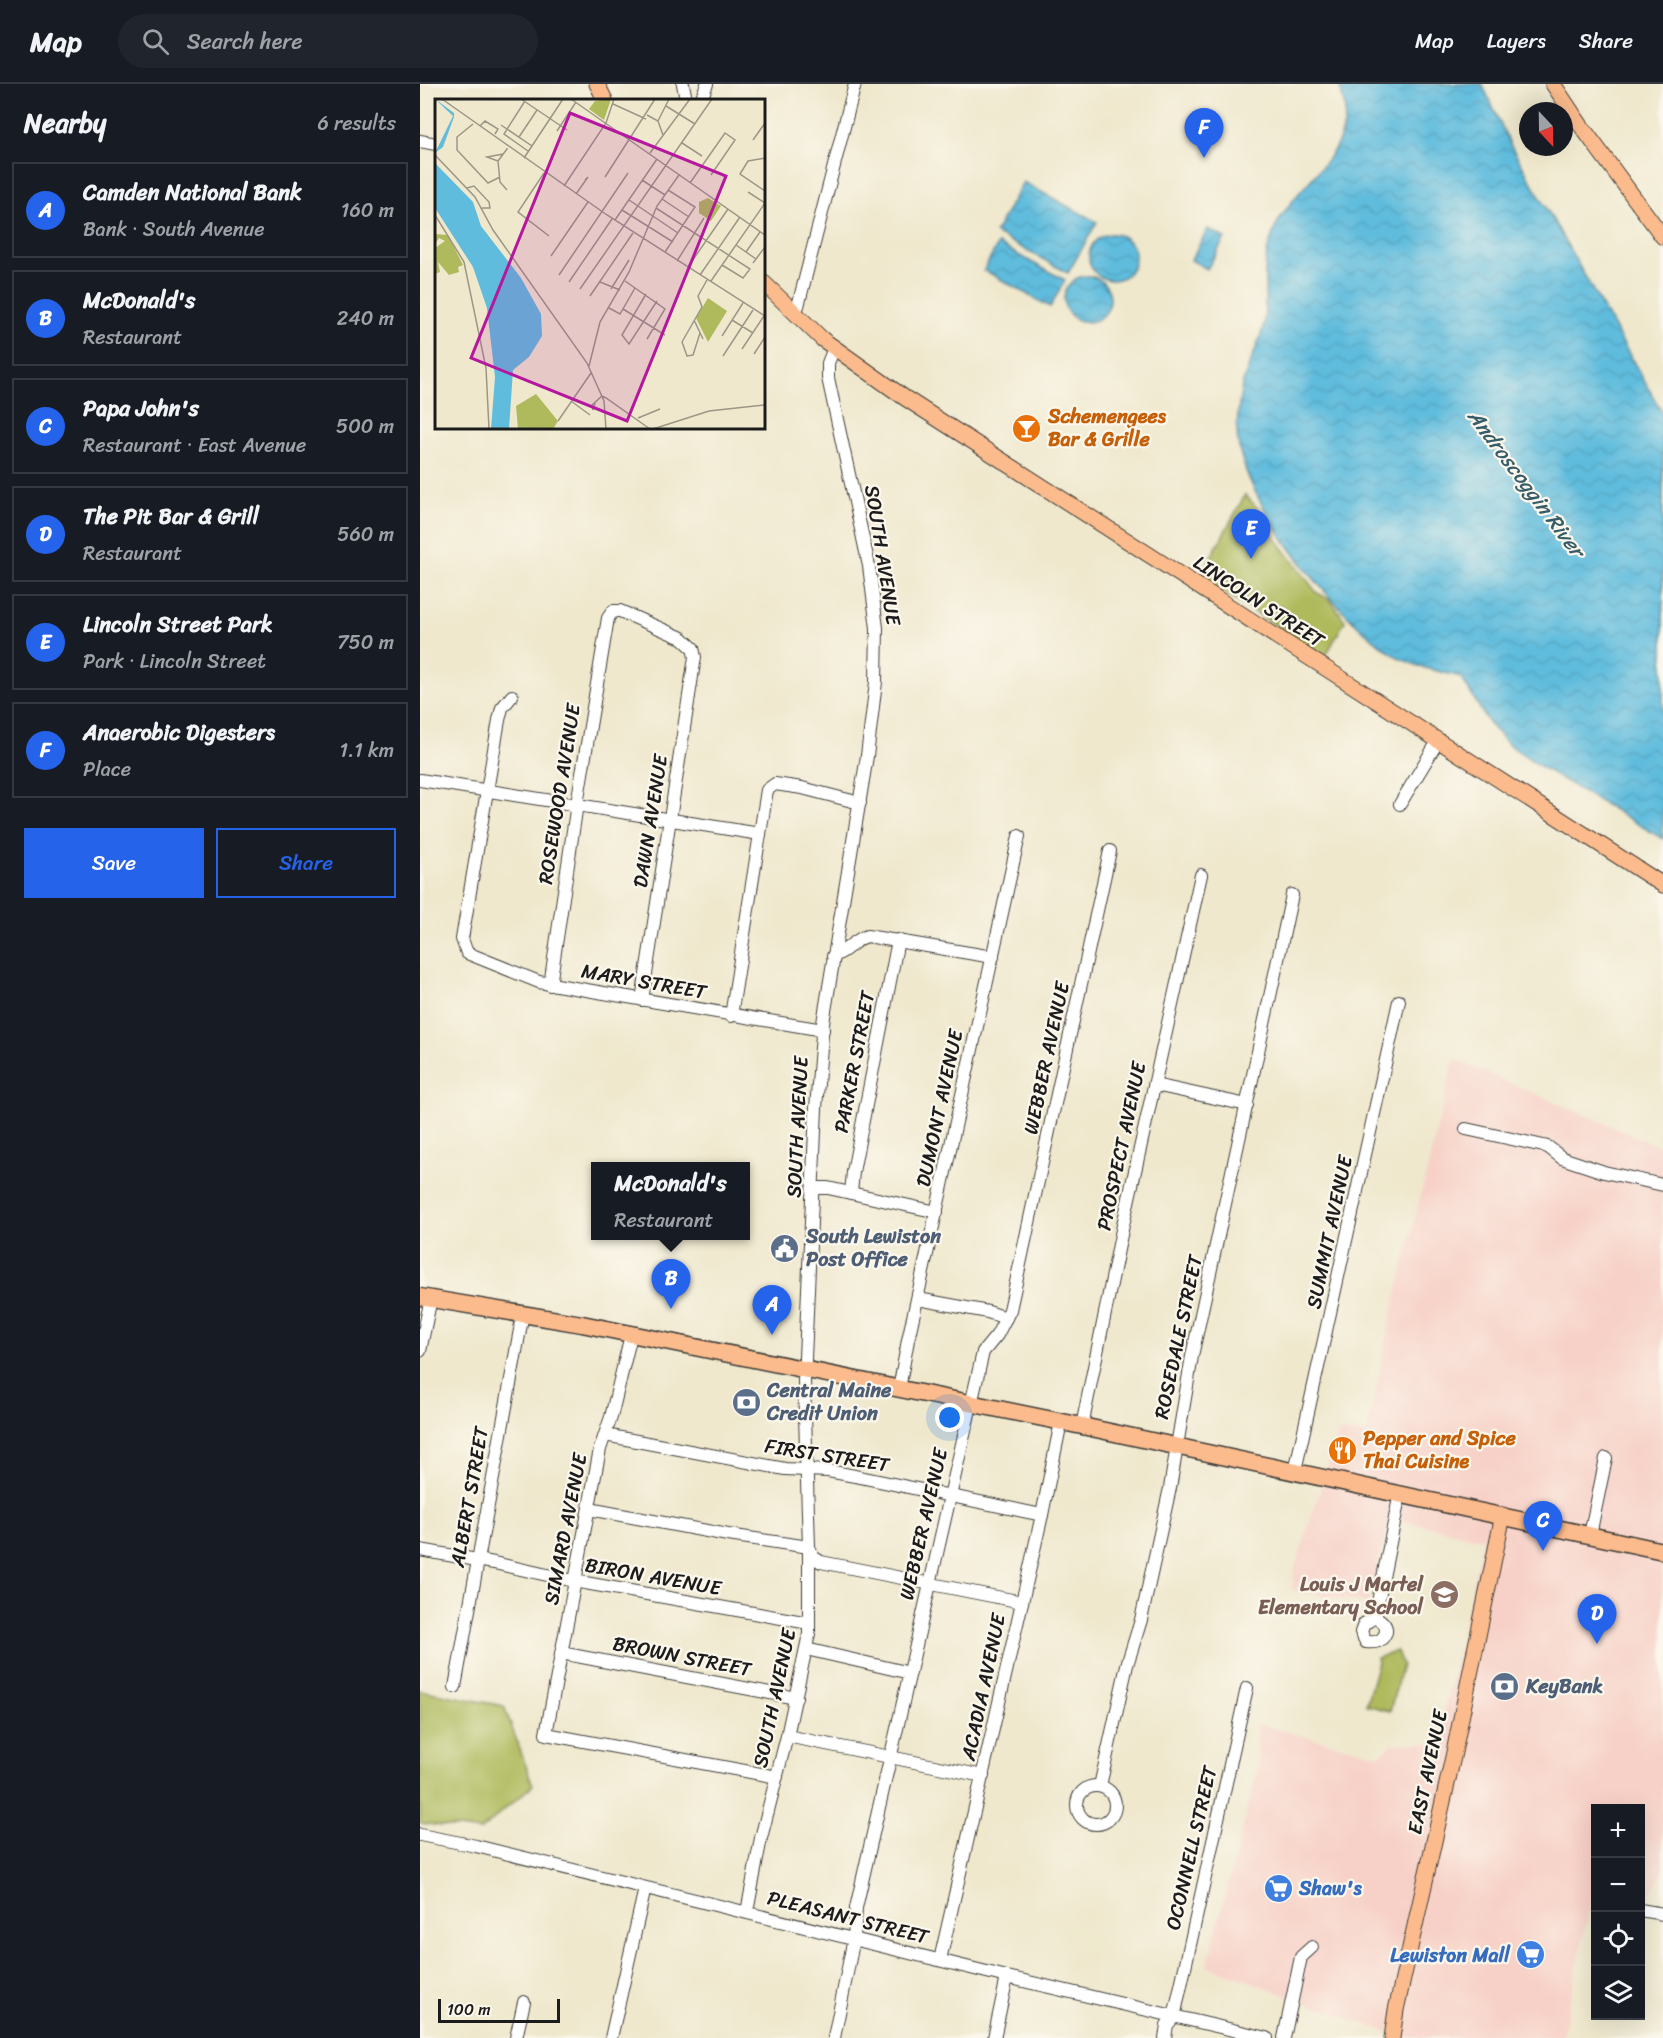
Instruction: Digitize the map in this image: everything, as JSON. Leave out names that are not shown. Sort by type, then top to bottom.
[{"type":"highway","points":[[425,1298],[523,1313],[1082,1426],[1663,1551]]},
{"type":"main road","points":[[597,84],[604,99]]},
{"type":"main road","points":[[1553,84],[1663,237]]},
{"type":"main road","name":"LINCOLN STREET","points":[[765,284],[834,348],[948,426],[1663,885]]},
{"type":"main road","name":"EAST AVENUE","points":[[1392,2038],[1396,2010],[1453,1757],[1503,1515]]},
{"type":"street","points":[[683,84],[686,99]]},
{"type":"street","points":[[701,99],[707,84]]},
{"type":"street","points":[[794,313],[804,283],[855,84]]},
{"type":"street","points":[[420,141],[435,144]]},
{"type":"street","name":"SOUTH AVENUE","points":[[747,1912],[761,1838],[796,1698],[809,1623],[805,1371],[823,1030],[860,803],[875,693],[877,628],[863,532],[828,378],[828,363],[834,348]]},
{"type":"street","name":"DAWN AVENUE","points":[[613,611],[620,610],[682,638],[693,648],[695,657],[642,1000]]},
{"type":"street","name":"ROSEWOOD AVENUE","points":[[550,985],[606,629],[609,614],[613,611]]},
{"type":"street","points":[[487,789],[499,720],[505,703],[512,696]]},
{"type":"street","points":[[1400,804],[1438,741]]},
{"type":"street","points":[[420,780],[671,818],[759,834]]},
{"type":"street","points":[[732,1016],[767,790],[772,785],[802,788],[860,803]]},
{"type":"street","name":"MARY STREET","points":[[487,789],[462,939],[465,950],[475,958],[550,985],[823,1030]]},
{"type":"street","name":"DUMONT AVENUE","points":[[899,1389],[1020,836]]},
{"type":"street","name":"WEBBER AVENUE","points":[[834,2038],[854,1938],[856,1908],[970,1404],[983,1352],[997,1335],[1010,1310],[1110,851]]},
{"type":"street","name":"PROSPECT AVENUE","points":[[1082,1426],[1123,1225],[1201,875]]},
{"type":"street","name":"ROSEDALE STREET","points":[[1100,1786],[1127,1665],[1141,1620],[1170,1488],[1190,1366],[1292,895]]},
{"type":"street","points":[[834,956],[842,953],[858,939],[867,936],[993,957]]},
{"type":"street","name":"PARKER STREET","points":[[851,1193],[853,1172],[898,940]]},
{"type":"street","name":"SUMMIT AVENUE","points":[[1295,1471],[1399,1001]]},
{"type":"street","points":[[1155,1085],[1247,1105]]},
{"type":"street","points":[[1466,1129],[1548,1147],[1562,1158],[1604,1173],[1663,1185]]},
{"type":"street","points":[[813,1188],[828,1188],[937,1212]]},
{"type":"street","points":[[420,1351],[425,1298]]},
{"type":"street","points":[[918,1299],[988,1312],[1006,1318]]},
{"type":"street","name":"ALBERT STREET","points":[[455,1687],[523,1313]]},
{"type":"street","name":"SIMARD AVENUE","points":[[631,1335],[600,1449],[546,1734],[777,1777]]},
{"type":"street","name":"ACADIA AVENUE","points":[[940,1960],[1042,1515],[1061,1422]]},
{"type":"street","name":"FIRST STREET","points":[[605,1435],[785,1469],[828,1471],[1042,1515]]},
{"type":"street","points":[[1590,1535],[1606,1458]]},
{"type":"street","points":[[1375,1617],[1400,1493]]},
{"type":"street","points":[[589,1509],[809,1547],[813,1557],[821,1562],[1022,1602]]},
{"type":"street","name":"BIRON AVENUE","points":[[420,1550],[574,1581],[809,1623]]},
{"type":"street","points":[[806,1649],[910,1672]]},
{"type":"street","name":"BROWN STREET","points":[[561,1653],[796,1698]]},
{"type":"street","name":"OCONNELL STREET","points":[[1165,2038],[1167,2025],[1174,2017],[1247,1688]]},
{"type":"street","points":[[787,1736],[983,1776]]},
{"type":"street","name":"PLEASANT STREET","points":[[420,1835],[477,1846],[1007,1977],[1267,2038]]},
{"type":"street","points":[[611,2038],[645,1888]]},
{"type":"street","points":[[1645,1911],[1663,1914]]},
{"type":"street","points":[[1284,2038],[1301,1957],[1312,1947]]},
{"type":"street","points":[[994,2038],[1007,1977]]},
{"type":"street","points":[[516,2038],[524,2002]]},
{"type":"shaded area","points":[[1454,1059],[1663,1148],[1663,1871],[1648,1897],[1645,1897],[1645,1804],[1591,1804],[1591,1901],[1562,2038],[1403,2038],[1207,1966],[1258,1768],[1257,1724],[1379,1755],[1392,1744],[1437,1743],[1483,1539],[1390,1518],[1368,1603],[1291,1590],[1295,1568],[1339,1432],[1367,1434],[1391,1317]]},
{"type":"green space","points":[[1245,495],[1264,515],[1277,540],[1317,593],[1330,599],[1345,621],[1325,657],[1200,577]]},
{"type":"green space","points":[[1397,1651],[1402,1665],[1390,1711],[1366,1705],[1378,1662],[1377,1658]]},
{"type":"green space","points":[[420,1690],[504,1706],[533,1785],[480,1831],[420,1823]]},
{"type":"water","name":"Androscoggin River","points":[[1339,84],[1482,84],[1510,144],[1663,414],[1663,839],[1543,768],[1508,744],[1490,725],[1461,677],[1426,668],[1400,658],[1370,636],[1345,613],[1294,553],[1271,520],[1253,487],[1241,456],[1237,428],[1242,388],[1265,318],[1267,253],[1279,220],[1331,155],[1339,141],[1344,127],[1345,111]]},
{"type":"water","points":[[1023,182],[1097,222],[1068,273],[995,233]]},
{"type":"water","points":[[1208,229],[1225,238],[1207,269],[1191,260]]},
{"type":"water","points":[[1112,234],[1128,241],[1135,257],[1128,273],[1112,280],[1096,273],[1089,257],[1096,241]]},
{"type":"water","points":[[998,244],[1065,280],[1050,307],[984,270]]},
{"type":"water","points":[[1087,276],[1103,283],[1110,299],[1103,315],[1087,322],[1071,315],[1064,299],[1071,283]]},
{"type":"place","name":"Anaerobic Digesters","points":[[1204,158]]},
{"type":"place","name":"Schemengees Bar & Grille","points":[[1027,428]]},
{"type":"place","name":"Lincoln Street Park","points":[[1251,559]]},
{"type":"place","name":"South Lewiston Post Office","points":[[785,1248]]},
{"type":"place","name":"McDonald's","points":[[671,1309]]},
{"type":"place","name":"Camden National Bank","points":[[772,1335]]},
{"type":"place","name":"Central Maine Credit Union","points":[[746,1402]]},
{"type":"place","name":"Pepper and Spice Thai Cuisine","points":[[1342,1450]]},
{"type":"place","name":"Papa John's","points":[[1543,1551]]},
{"type":"place","name":"Louis J Martel Elementary School","points":[[1444,1595]]},
{"type":"place","name":"The Pit Bar & Grill","points":[[1597,1644]]},
{"type":"place","name":"KeyBank","points":[[1505,1686]]},
{"type":"place","name":"Shaw's","points":[[1278,1888]]},
{"type":"place","name":"Lewiston Mall","points":[[1531,1955]]}]
